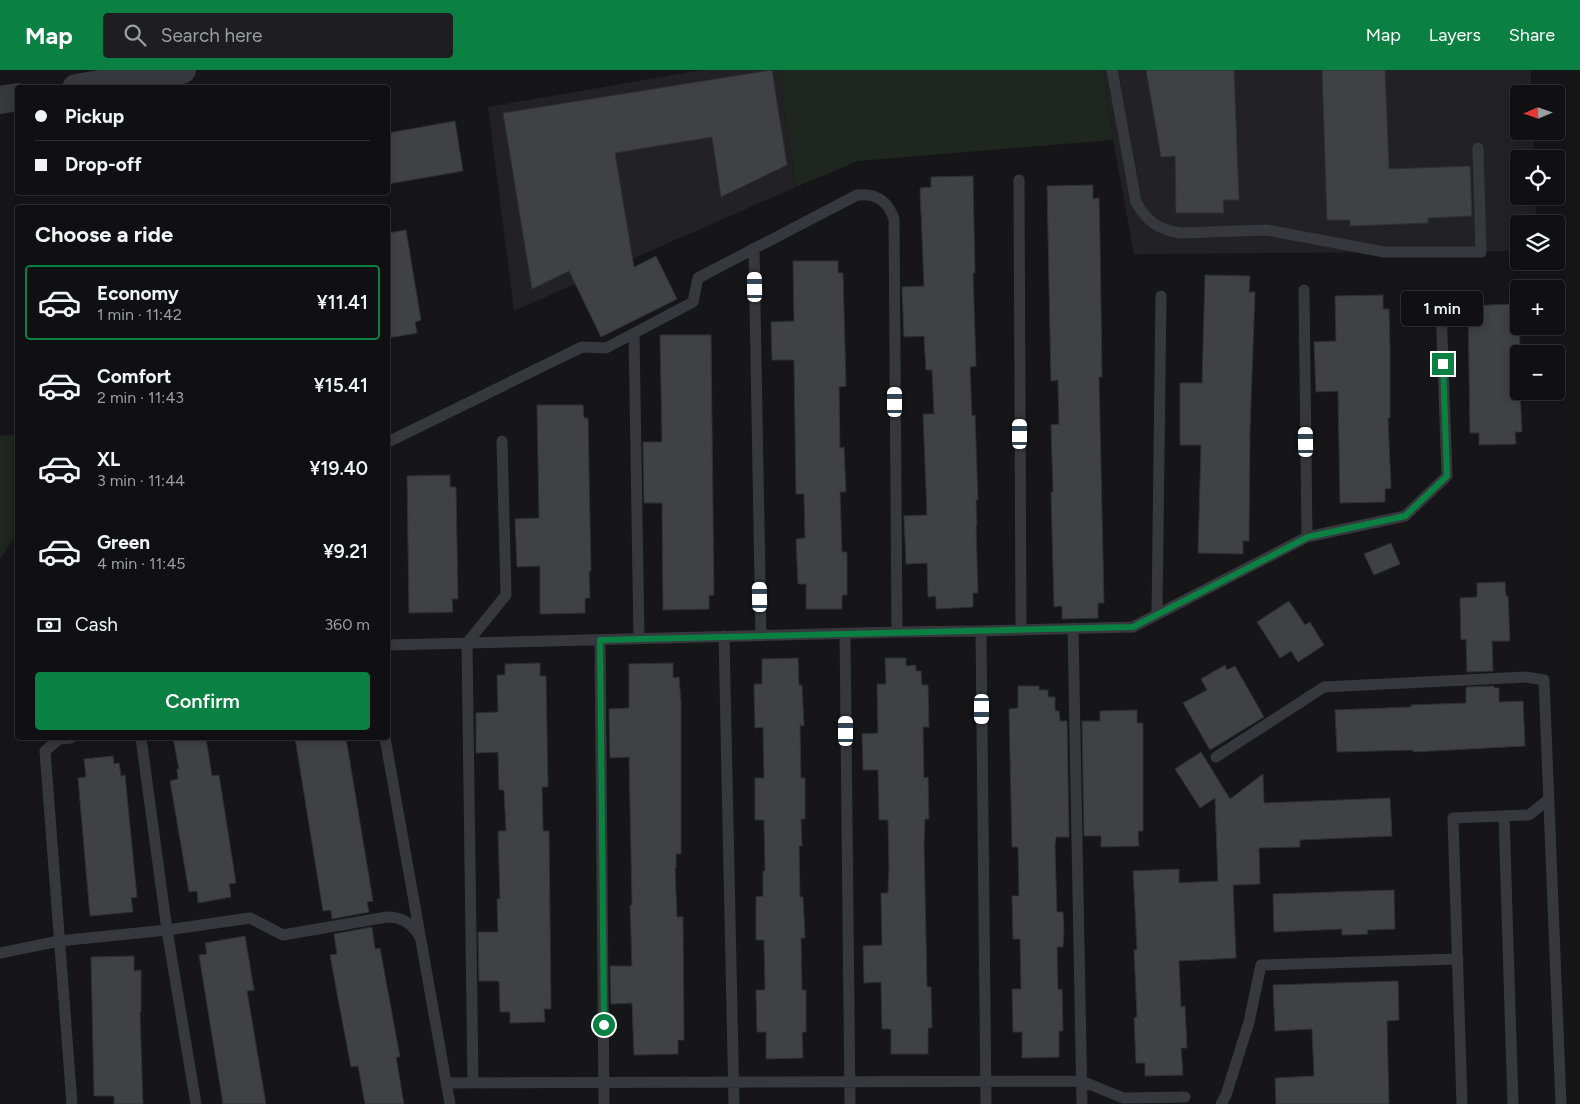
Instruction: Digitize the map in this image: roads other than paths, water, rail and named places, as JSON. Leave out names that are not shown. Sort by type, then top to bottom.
[{"type":"street","points":[[94,85],[182,70]]},
{"type":"street","points":[[0,100],[15,98]]},
{"type":"lane","points":[[1112,70],[1136,202],[1142,214],[1151,223],[1171,232],[1267,230],[1384,252],[1481,252],[1478,148]]},
{"type":"lane","points":[[1019,180],[1021,630]]},
{"type":"lane","points":[[390,441],[582,347],[606,348],[693,302],[698,278],[857,195],[867,194],[876,196],[885,202],[891,210],[894,219],[898,632]]},
{"type":"lane","points":[[754,248],[761,636]]},
{"type":"lane","points":[[1304,290],[1308,537]]},
{"type":"lane","points":[[1157,614],[1162,296]]},
{"type":"lane","points":[[390,645],[1133,627],[1308,537],[1405,516],[1447,476],[1441,308]]},
{"type":"lane","points":[[634,333],[639,639]]},
{"type":"lane","points":[[473,1083],[467,643],[506,595],[502,441]]},
{"type":"lane","points":[[1073,628],[1082,1104]]},
{"type":"lane","points":[[981,631],[986,1104]]},
{"type":"lane","points":[[845,633],[850,1104]]},
{"type":"lane","points":[[724,636],[734,1104]]},
{"type":"lane","points":[[600,640],[604,1104]]},
{"type":"lane","points":[[1216,757],[1324,687],[1526,677],[1544,680],[1561,1104]]},
{"type":"lane","points":[[58,740],[45,751],[72,1104]]},
{"type":"lane","points":[[141,740],[167,930],[196,1104]]},
{"type":"lane","points":[[385,740],[450,1104]]},
{"type":"lane","points":[[1462,1104],[1453,818],[1528,815],[1549,799]]},
{"type":"lane","points":[[1504,816],[1513,1104]]},
{"type":"lane","points":[[0,953],[59,941],[167,930],[250,918],[282,935],[396,917],[405,920],[414,927],[420,937]]},
{"type":"lane","points":[[1221,1104],[1226,1095],[1250,1022],[1261,965],[1458,959]]},
{"type":"lane","points":[[446,1083],[1082,1081],[1122,1098],[1185,1097]]}]
